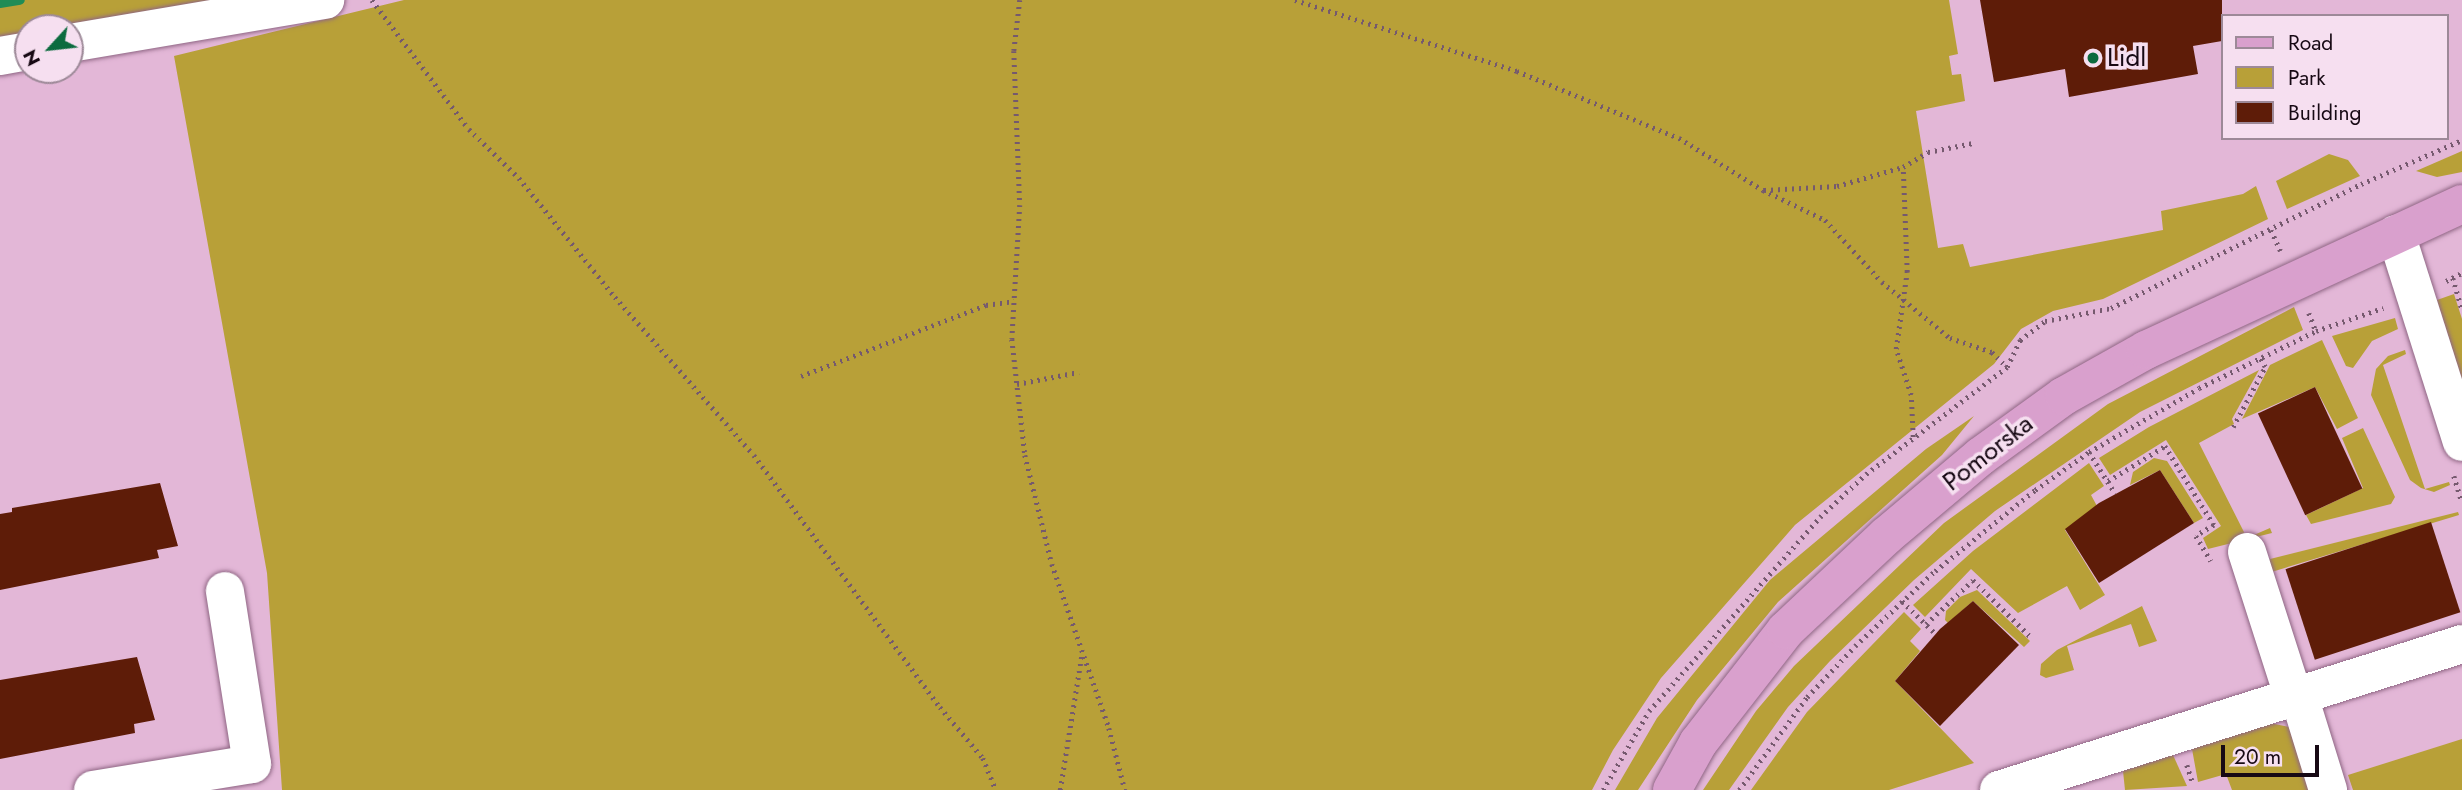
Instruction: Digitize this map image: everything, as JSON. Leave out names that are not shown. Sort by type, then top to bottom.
[{"type":"main road","name":"Pomorska","points":[[1672,790],[1698,743],[1786,630],[1886,536],[1981,456],[2064,396],[2146,350],[2462,204]]},
{"type":"street","points":[[84,41],[324,0]]},
{"type":"street","points":[[2396,233],[2462,442]]},
{"type":"street","points":[[2247,552],[2328,790]]},
{"type":"street","points":[[93,790],[252,764],[225,591]]},
{"type":"street","points":[[1999,790],[2295,694],[2462,644]]},
{"type":"path","points":[[372,0],[469,129],[519,178],[615,297],[694,382],[754,455],[940,708],[983,758],[996,790]]},
{"type":"path","points":[[1020,0],[1014,51],[1020,205],[1014,301],[1017,384],[1025,455],[1052,564],[1125,790]]},
{"type":"path","points":[[1295,0],[1517,71],[1679,138],[1763,190],[1825,220],[1902,298],[1950,338],[1992,352],[2007,367]]},
{"type":"path","points":[[1602,790],[1649,711],[1713,635],[1820,517],[1866,474],[2007,367],[2021,340],[2045,321],[2111,308],[2462,140]]},
{"type":"path","points":[[1763,190],[1837,186],[1903,167],[1928,152],[1973,144]]},
{"type":"path","points":[[1903,167],[1907,272],[1896,349],[1911,395],[1912,438]]},
{"type":"path","points":[[2271,230],[2283,255]]},
{"type":"path","points":[[2453,278],[2462,309]]},
{"type":"path","points":[[801,376],[986,305],[1014,301]]},
{"type":"path","points":[[2304,303],[2316,331]]},
{"type":"path","points":[[1739,790],[1807,697],[1902,601],[1982,531],[2089,452],[2260,358],[2316,331],[2393,305]]},
{"type":"path","points":[[2234,427],[2265,367],[2260,358]]},
{"type":"path","points":[[1017,384],[1079,372]]},
{"type":"path","points":[[2108,481],[2165,446],[2214,525],[2196,536],[2211,561]]},
{"type":"path","points":[[2089,452],[2115,493]]},
{"type":"path","points":[[1926,624],[1973,580],[2032,638]]},
{"type":"path","points":[[1902,601],[1935,634]]},
{"type":"path","points":[[1060,790],[1082,652]]},
{"type":"green space","points":[[0,0],[268,0],[84,26],[84,14],[14,14],[14,42],[0,44]]},
{"type":"green space","points":[[404,0],[1949,0],[1958,54],[1949,56],[1952,75],[1961,74],[1965,101],[1916,111],[1938,248],[1963,244],[1970,267],[2163,230],[2161,211],[2243,194],[2256,186],[2268,219],[2103,299],[2053,311],[2021,329],[1994,364],[1795,525],[1661,678],[1613,750],[1592,790],[282,790],[267,573],[174,56]]},
{"type":"green space","points":[[2462,151],[2462,172],[2437,177],[2416,171]]},
{"type":"green space","points":[[2329,154],[2348,160],[2360,176],[2287,209],[2276,181]]},
{"type":"green space","points":[[2454,294],[2462,319],[2462,380],[2437,300]]},
{"type":"green space","points":[[2294,307],[2303,330],[2140,412],[1995,511],[1914,580],[1830,661],[1788,707],[1729,790],[1703,790],[1756,711],[1794,666],[1944,523],[2108,404]]},
{"type":"green space","points":[[2395,318],[2398,329],[2372,341],[2353,368],[2346,366],[2332,336]]},
{"type":"green space","points":[[2322,340],[2358,418],[2337,429],[2315,387],[2242,419],[2270,365]]},
{"type":"green space","points":[[2405,350],[2406,354],[2383,365],[2425,489],[2449,482],[2450,485],[2434,492],[2421,488],[2410,480],[2371,395],[2376,369],[2388,356]]},
{"type":"green space","points":[[2259,370],[2232,419],[2234,424],[2199,443],[2247,538],[2270,528],[2272,533],[2208,549],[2203,538],[2221,526],[2166,440],[2110,475],[2099,458],[2149,427]]},
{"type":"green space","points":[[1974,416],[1942,455],[1778,602],[1697,700],[1638,790],[1615,790],[1657,718],[1770,580],[1926,449]]},
{"type":"green space","points":[[2363,428],[2395,497],[2391,504],[2311,524],[2306,515],[2363,488],[2342,438]]},
{"type":"green space","points":[[2154,458],[2167,461],[2203,518],[2194,523],[2160,470],[2130,485],[2133,472]]},
{"type":"green space","points":[[2089,463],[2104,486],[2091,495],[2097,506],[2065,530],[2105,595],[2080,610],[2067,586],[2018,613],[1971,569],[1925,617],[1913,605],[1973,551]]},
{"type":"green space","points":[[2458,512],[2459,515],[2265,574],[2270,559]]},
{"type":"green space","points":[[1977,590],[2030,641],[2024,647],[1973,601],[1948,623],[1945,620],[1946,611],[1960,597]]},
{"type":"green space","points":[[2142,606],[2157,641],[2139,647],[2131,624],[2067,646],[2074,670],[2046,678],[2040,675],[2041,664],[2057,650]]},
{"type":"green space","points":[[1904,612],[1921,629],[1910,641],[1920,651],[1895,681],[1974,763],[1889,790],[1751,790],[1807,712]]},
{"type":"green space","points":[[2270,723],[2289,727],[2310,790],[2232,790],[2226,774],[2198,782],[2192,749]]},
{"type":"green space","points":[[2462,739],[2462,790],[2353,790],[2348,775]]},
{"type":"green space","points":[[2173,755],[2187,786],[2125,790],[2123,771]]},
{"type":"building","name":"Lidl","points":[[1980,0],[2222,0],[2220,41],[2193,46],[2198,74],[2069,97],[2065,69],[1994,82]]},
{"type":"building","points":[[2315,387],[2362,489],[2305,515],[2258,414]]},
{"type":"building","points":[[2160,470],[2194,523],[2099,583],[2065,529],[2099,503]]},
{"type":"building","points":[[160,483],[178,546],[157,550],[159,558],[0,590],[0,514],[12,512],[12,508]]},
{"type":"building","points":[[2431,522],[2460,612],[2315,660],[2285,569]]},
{"type":"building","points":[[1973,601],[2019,645],[1940,726],[1895,681],[1940,629]]},
{"type":"building","points":[[137,657],[155,720],[134,724],[135,733],[0,759],[0,680]]},
{"type":"waterway","points":[[0,3],[20,0]]},
{"type":"place","name":"Lidl","points":[[2093,58]]}]
